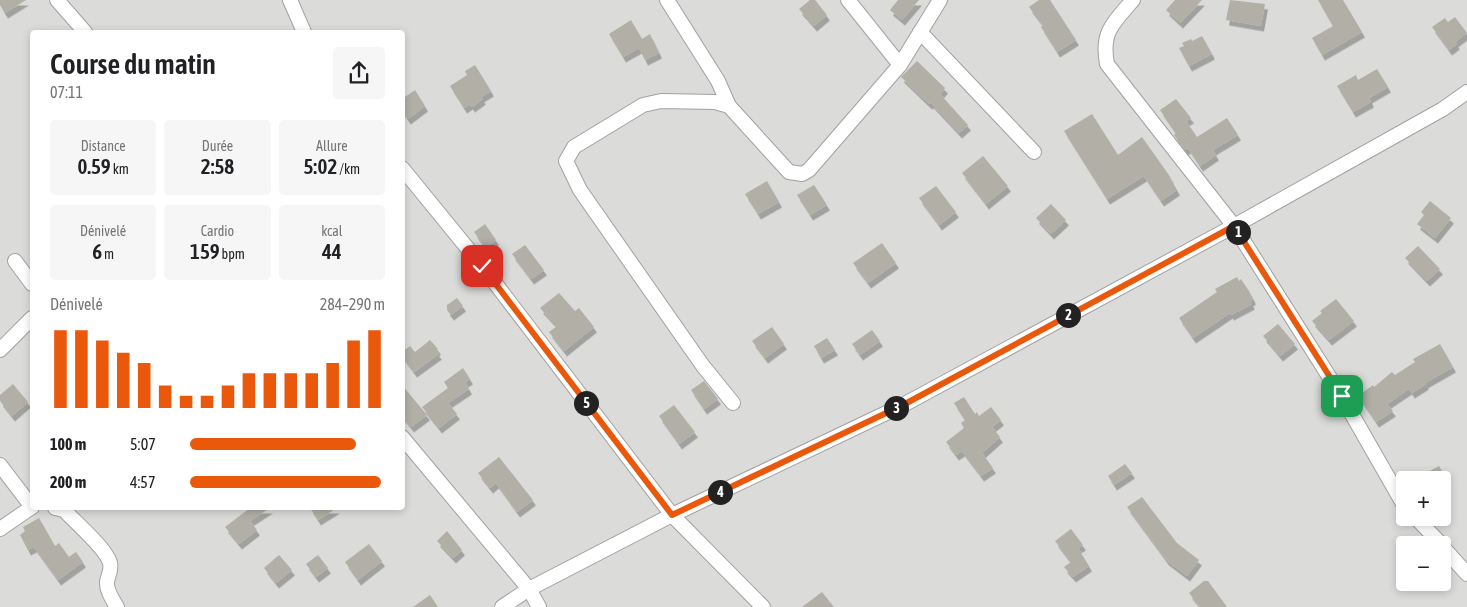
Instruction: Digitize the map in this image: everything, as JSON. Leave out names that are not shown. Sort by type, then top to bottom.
[{"type":"street","points":[[57,0],[83,30]]},
{"type":"street","points":[[290,0],[303,30]]},
{"type":"street","points":[[667,0],[718,81],[729,106],[789,172],[802,174],[809,170],[900,65],[940,0]]},
{"type":"street","points":[[848,0],[900,65]]},
{"type":"street","points":[[1133,0],[1110,26],[1104,50],[1107,64],[1234,226],[1342,396],[1396,491]]},
{"type":"street","points":[[920,32],[1034,152]]},
{"type":"street","points":[[502,607],[529,589],[672,515],[903,405],[1234,226],[1444,109],[1467,92]]},
{"type":"street","points":[[729,106],[715,102],[661,100],[643,105],[574,147],[566,161],[586,198],[703,366],[733,403]]},
{"type":"street","points":[[405,172],[482,266],[672,515],[763,607]]},
{"type":"street","points":[[15,261],[30,281]]},
{"type":"street","points":[[0,350],[30,320]]},
{"type":"street","points":[[405,441],[529,589],[539,607]]},
{"type":"street","points":[[0,465],[30,504]]},
{"type":"street","points":[[0,529],[30,508]]},
{"type":"street","points":[[64,510],[104,551],[110,562],[110,573],[106,583],[117,607]]},
{"type":"street","points":[[1423,526],[1433,536]]},
{"type":"street","points":[[1451,556],[1467,574]]},
{"type":"shaded area","points":[[0,0],[1467,0],[1467,607],[0,607]]},
{"type":"building","points":[[0,0],[26,0],[5,13],[0,5]]},
{"type":"building","points":[[810,0],[815,0],[827,15],[814,26],[799,9]]},
{"type":"building","points":[[898,0],[919,0],[902,20],[890,10]]},
{"type":"building","points":[[1039,0],[1050,0],[1076,40],[1057,52],[1041,27],[1043,25],[1029,7]]},
{"type":"building","points":[[1175,0],[1202,0],[1180,23],[1166,10]]},
{"type":"building","points":[[1230,0],[1265,4],[1261,26],[1226,20]]},
{"type":"building","points":[[1318,0],[1343,0],[1362,32],[1322,55],[1312,38],[1333,26]]},
{"type":"building","points":[[1455,17],[1467,33],[1455,42],[1457,44],[1449,50],[1432,27],[1445,18],[1448,22]]},
{"type":"building","points":[[631,20],[642,39],[650,34],[659,53],[645,60],[639,48],[623,57],[609,34]]},
{"type":"building","points":[[1202,36],[1212,54],[1189,66],[1179,48],[1184,46],[1182,43]]},
{"type":"building","points":[[917,61],[945,88],[940,94],[968,125],[959,133],[931,103],[929,104],[901,77]]},
{"type":"building","points":[[475,65],[491,91],[481,97],[483,99],[472,107],[470,104],[464,108],[450,86],[467,75],[465,71]]},
{"type":"building","points":[[1377,69],[1388,87],[1369,98],[1371,102],[1353,112],[1337,86],[1356,75],[1358,80]]},
{"type":"building","points":[[415,90],[425,106],[408,119],[405,115],[405,97]]},
{"type":"building","points":[[1176,99],[1191,118],[1186,121],[1197,137],[1227,118],[1238,135],[1213,150],[1216,155],[1200,166],[1188,148],[1185,150],[1174,135],[1176,133],[1160,110]]},
{"type":"building","points":[[1092,114],[1118,155],[1142,137],[1171,178],[1177,190],[1161,201],[1144,176],[1107,199],[1064,131]]},
{"type":"building","points":[[983,156],[1008,186],[986,204],[962,173]]},
{"type":"building","points":[[767,181],[779,202],[758,214],[745,194]]},
{"type":"building","points":[[814,185],[827,205],[810,215],[797,195]]},
{"type":"building","points":[[936,186],[956,212],[939,225],[919,198]]},
{"type":"building","points":[[1430,201],[1451,218],[1435,238],[1417,224],[1424,215],[1421,212]]},
{"type":"building","points":[[1051,204],[1066,220],[1051,234],[1036,218]]},
{"type":"building","points":[[485,224],[496,240],[486,248],[474,232]]},
{"type":"building","points":[[882,243],[896,263],[868,283],[853,263]]},
{"type":"building","points":[[525,245],[544,270],[531,279],[512,254]]},
{"type":"building","points":[[1418,246],[1440,269],[1427,281],[1405,258]]},
{"type":"building","points":[[1237,277],[1239,281],[1241,279],[1249,291],[1253,299],[1250,301],[1252,304],[1231,315],[1230,313],[1193,338],[1179,318],[1217,292],[1215,289]]},
{"type":"building","points":[[559,293],[575,311],[579,308],[594,327],[564,351],[549,332],[557,326],[540,308]]},
{"type":"building","points":[[457,298],[463,306],[451,315],[447,310],[447,305]]},
{"type":"building","points":[[1336,299],[1354,321],[1329,340],[1312,321],[1322,313],[1320,311]]},
{"type":"building","points":[[1278,324],[1295,344],[1280,356],[1263,336]]},
{"type":"building","points":[[772,327],[784,344],[765,358],[752,341]]},
{"type":"building","points":[[872,330],[880,341],[860,355],[852,344]]},
{"type":"building","points":[[827,338],[835,350],[821,358],[814,346]]},
{"type":"building","points":[[430,340],[438,349],[436,351],[439,354],[414,372],[405,360],[405,350],[410,346],[415,352]]},
{"type":"building","points":[[1440,344],[1453,367],[1412,393],[1409,389],[1387,404],[1393,411],[1376,422],[1358,396],[1373,385],[1374,387],[1392,372],[1395,375],[1415,362],[1413,359]]},
{"type":"building","points":[[463,368],[470,379],[465,382],[469,389],[448,403],[457,414],[439,428],[422,407],[448,388],[444,382]]},
{"type":"building","points":[[704,381],[718,399],[704,409],[691,390]]},
{"type":"building","points":[[13,384],[28,402],[12,416],[0,401],[0,395]]},
{"type":"building","points":[[405,389],[427,415],[411,427],[405,420]]},
{"type":"building","points":[[964,397],[975,414],[977,412],[979,416],[991,407],[1001,420],[992,427],[1000,437],[982,453],[993,468],[981,476],[962,451],[956,455],[946,442],[964,428],[961,423],[965,420],[954,403]]},
{"type":"building","points":[[674,405],[695,432],[679,444],[659,416]]},
{"type":"building","points":[[499,457],[533,500],[517,512],[496,483],[490,488],[478,473]]},
{"type":"building","points":[[1125,464],[1132,473],[1114,485],[1108,476]]},
{"type":"building","points":[[1439,466],[1442,471],[1430,471]]},
{"type":"building","points":[[1142,497],[1177,543],[1199,560],[1187,576],[1166,560],[1127,507]]},
{"type":"building","points":[[247,510],[267,510],[250,521],[257,530],[239,544],[225,527]]},
{"type":"building","points":[[311,510],[334,510],[318,520]]},
{"type":"building","points":[[39,518],[55,546],[59,543],[69,557],[76,552],[83,562],[58,580],[34,547],[28,550],[20,535],[25,531],[23,527]]},
{"type":"building","points":[[1071,529],[1083,545],[1078,548],[1089,566],[1073,577],[1064,567],[1071,562],[1055,541]]},
{"type":"building","points":[[447,531],[462,550],[453,558],[437,541]]},
{"type":"building","points":[[369,544],[382,561],[358,580],[345,562]]},
{"type":"building","points":[[279,555],[292,570],[276,583],[264,568]]},
{"type":"building","points":[[318,555],[328,568],[316,577],[306,564]]},
{"type":"building","points":[[1204,581],[1208,581],[1227,607],[1200,607],[1189,593]]},
{"type":"building","points":[[822,592],[834,607],[802,607]]},
{"type":"building","points":[[430,595],[438,607],[413,607]]},
{"type":"route","points":[[482,266],[672,515],[903,405],[1234,226],[1342,396]]}]
